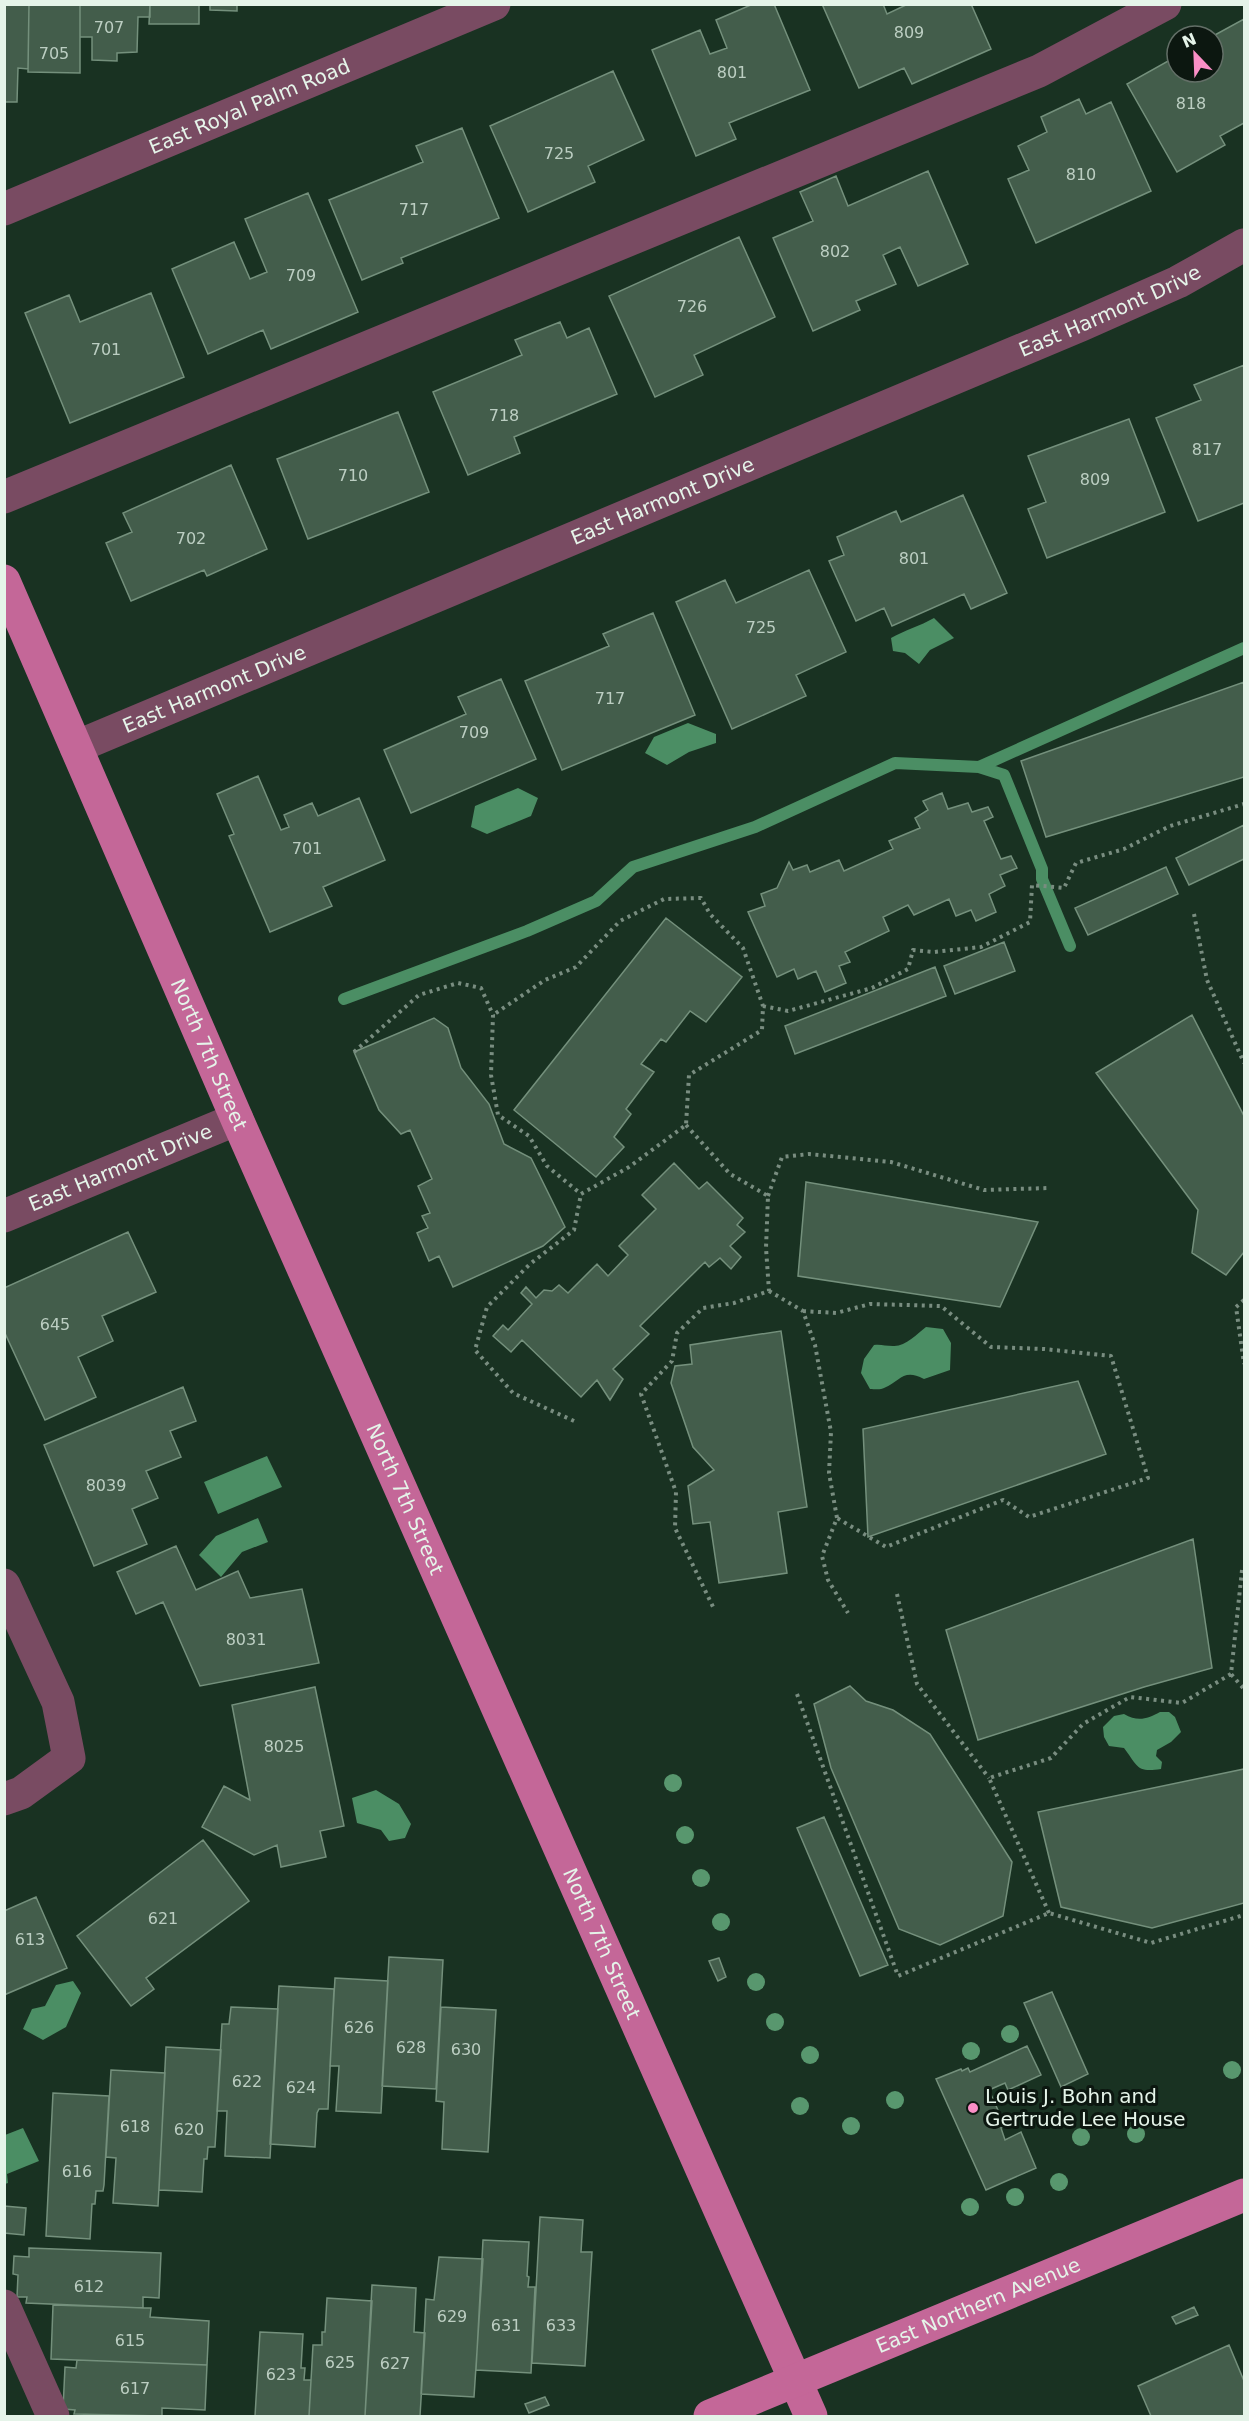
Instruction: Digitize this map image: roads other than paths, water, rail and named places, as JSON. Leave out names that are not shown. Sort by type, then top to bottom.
[{"type":"main road","name":"North 7th Street","points":[[7,594],[811,2416]]},
{"type":"main road","name":"East Northern Avenue","points":[[710,2416],[1245,2195]]},
{"type":"street","name":"East Royal Palm Road","points":[[4,209],[494,4]]},
{"type":"street","points":[[4,497],[1040,70],[1165,4]]},
{"type":"street","name":"East Harmont Drive","points":[[76,747],[1082,325],[1178,282],[1245,245]]},
{"type":"street","name":"East Harmont Drive","points":[[4,1216],[237,1119]]},
{"type":"street","points":[[4,1585],[57,1702],[69,1758],[21,1792],[4,1799]]},
{"type":"street","points":[[4,2306],[53,2416]]},
{"type":"waterway","points":[[979,767],[1244,648]]},
{"type":"waterway","points":[[344,999],[527,931],[596,901],[633,867],[755,827],[895,763],[979,767],[1004,775],[1042,869],[1042,879],[1070,946]]},
{"type":"place","name":"Louis J. Bohn and Gertrude Lee House","points":[[973,2108]]}]
